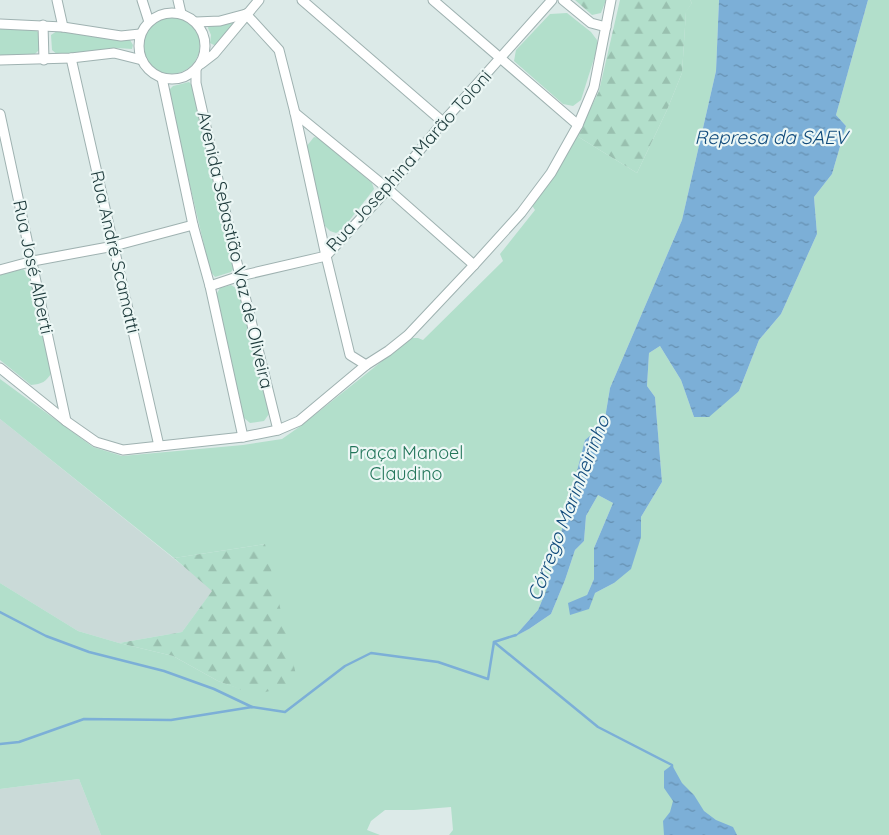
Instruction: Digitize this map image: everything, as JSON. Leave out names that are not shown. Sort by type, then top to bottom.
[{"type":"street","points":[[57,0],[63,27]]},
{"type":"street","points":[[142,0],[148,22]]},
{"type":"street","points":[[178,0],[181,13]]},
{"type":"street","points":[[198,68],[204,55],[206,43],[203,32],[196,22],[181,13],[170,12],[158,15],[148,22],[140,34],[139,51],[142,60],[147,68],[162,78],[180,78],[198,68],[214,54],[259,0]]},
{"type":"street","points":[[302,0],[443,122]]},
{"type":"street","points":[[433,0],[578,125]]},
{"type":"street","name":"Rua Josephina Marão Toloni","points":[[210,286],[240,276],[326,256],[388,189],[443,122],[552,0]]},
{"type":"street","points":[[563,0],[591,24],[606,27]]},
{"type":"street","points":[[0,368],[66,421],[96,442],[123,450],[243,437],[278,430],[299,421],[366,365],[388,352],[408,335],[521,213],[551,173],[578,125],[594,87],[611,0]]},
{"type":"street","points":[[196,22],[220,21],[246,14]]},
{"type":"street","points":[[246,14],[279,50],[350,355],[366,365]]},
{"type":"street","points":[[0,24],[43,25],[121,36],[140,34]]},
{"type":"street","points":[[43,25],[44,60]]},
{"type":"street","points":[[0,60],[44,60],[114,53],[142,60]]},
{"type":"street","name":"Rua André Scamatti","points":[[71,58],[159,446]]},
{"type":"street","name":"Avenida Sebastião Vaz de Oliveira","points":[[198,68],[196,83],[240,276],[278,430]]},
{"type":"street","name":"Avenida Sebastião Vaz de Oliveira","points":[[162,78],[193,225],[210,286],[243,437]]},
{"type":"street","points":[[295,113],[388,189],[474,265]]},
{"type":"street","name":"Rua José Alberti","points":[[0,114],[66,421]]},
{"type":"street","points":[[0,270],[32,261],[114,246],[193,225]]},
{"type":"shaded area","points":[[0,419],[213,590],[182,632],[119,643],[78,631],[0,583]]},
{"type":"shaded area","points":[[79,779],[101,835],[0,835],[0,789]]},
{"type":"green space","points":[[575,0],[606,0],[601,13],[592,15]]},
{"type":"green space","points":[[620,0],[690,0],[692,3],[686,12],[682,73],[667,110],[637,173],[577,136],[599,91]]},
{"type":"green space","name":"Praça Manoel Claudino","points":[[690,0],[719,0],[716,71],[682,220],[610,388],[604,424],[585,440],[546,591],[538,610],[515,636],[551,614],[575,550],[584,541],[586,516],[598,495],[613,503],[594,548],[594,579],[587,595],[614,583],[641,537],[641,517],[662,482],[655,397],[647,386],[649,353],[660,346],[681,380],[694,417],[739,391],[759,340],[781,314],[817,234],[814,197],[832,174],[846,126],[836,115],[868,0],[889,0],[889,835],[449,835],[453,830],[451,807],[385,810],[371,821],[367,830],[380,835],[101,835],[79,779],[0,789],[0,583],[78,631],[173,656],[218,681],[255,694],[265,544],[174,558],[0,419],[0,379],[93,447],[122,456],[243,445],[282,439],[411,338],[423,340],[503,261],[500,254],[535,210],[531,204],[554,175],[577,136],[637,173],[667,110],[682,73],[686,11],[692,3]]},
{"type":"green space","points":[[567,13],[591,32],[597,40],[597,49],[581,100],[573,106],[563,104],[514,61],[516,50],[550,14]]},
{"type":"green space","points":[[171,16],[187,21],[195,29],[200,45],[195,61],[187,69],[171,74],[155,69],[147,61],[142,45],[147,29],[155,21]]},
{"type":"green space","points":[[234,24],[216,46],[210,43],[209,25]]},
{"type":"green space","points":[[0,27],[34,29],[39,33],[40,49],[34,55],[0,55]]},
{"type":"green space","points":[[57,31],[130,40],[133,45],[132,49],[117,48],[58,55],[52,50],[51,35]]},
{"type":"green space","points":[[189,82],[193,86],[234,268],[231,272],[215,277],[210,271],[168,91],[173,86]]},
{"type":"green space","points":[[314,137],[319,138],[372,183],[374,189],[342,230],[336,233],[330,231],[325,226],[306,147]]},
{"type":"green space","points":[[23,269],[31,277],[52,372],[43,382],[31,385],[0,360],[0,275]]},
{"type":"green space","points":[[231,285],[239,290],[269,414],[264,421],[250,423],[243,417],[216,295],[220,288]]},
{"type":"green space","points":[[265,544],[298,683],[255,695],[218,681],[173,656],[119,643],[182,632],[212,591],[174,558]]},
{"type":"water","name":"Represa da SAEV","points":[[719,0],[868,0],[836,115],[846,126],[832,174],[814,197],[817,234],[781,314],[759,340],[739,391],[709,417],[694,417],[681,380],[660,346],[649,353],[647,386],[655,397],[662,482],[641,517],[641,537],[631,569],[614,583],[595,593],[589,609],[570,615],[568,603],[587,595],[594,579],[594,548],[613,503],[598,495],[586,516],[584,541],[575,550],[551,614],[514,637],[538,610],[546,591],[585,440],[604,424],[610,388],[682,220],[716,71]]},
{"type":"water","points":[[672,765],[682,783],[694,795],[704,811],[716,820],[733,827],[737,835],[664,835],[663,821],[670,812],[673,801],[664,788],[664,771]]},
{"type":"waterway","points":[[0,612],[46,636],[89,652],[164,671],[214,689],[252,707]]},
{"type":"waterway","name":"Córrego Marinheirinho","points":[[0,744],[19,742],[84,719],[171,720],[252,707],[285,712],[345,666],[371,653],[438,662],[488,679],[494,642],[516,635]]},
{"type":"waterway","points":[[494,642],[598,727],[672,765],[672,767]]}]
